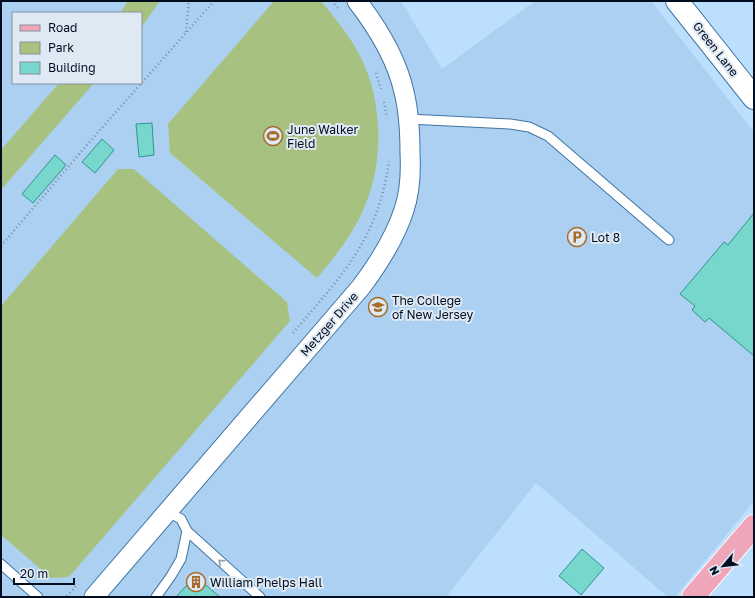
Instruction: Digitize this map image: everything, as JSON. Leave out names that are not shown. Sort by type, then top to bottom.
[{"type":"main road","points":[[693,597],[754,526]]},
{"type":"street","name":"Metzger Drive","points":[[94,597],[361,287],[381,260],[405,209],[411,176],[408,119],[404,92],[393,59],[370,17],[357,1]]},
{"type":"street","name":"Green Lane","points":[[677,1],[754,98]]},
{"type":"lane","points":[[408,119],[510,124],[529,127],[548,136],[669,240]]},
{"type":"lane","points":[[168,512],[181,519],[187,531],[260,597]]},
{"type":"lane","points":[[156,597],[171,576],[181,558],[187,531]]},
{"type":"lane","points":[[1,564],[38,597]]},
{"type":"path","points":[[186,33],[189,1]]},
{"type":"path","points":[[142,83],[214,1]]},
{"type":"path","points":[[332,1],[342,13]]},
{"type":"path","points":[[375,72],[383,94],[388,124]]},
{"type":"path","points":[[1,246],[141,84]]},
{"type":"path","points":[[291,335],[346,270],[363,246],[377,215],[386,183],[390,154]]},
{"type":"path","points":[[68,596],[82,580]]},
{"type":"shaded area","name":"The College of New Jersey","points":[[1,1],[401,1],[442,69],[535,1],[651,1],[754,132],[754,501],[675,597],[668,597],[536,483],[446,597],[1,597]]},
{"type":"green space","points":[[128,1],[160,1],[142,27],[142,12],[121,12]]},
{"type":"green space","name":"June Walker Field","points":[[274,1],[322,2],[346,32],[358,52],[372,89],[376,109],[378,150],[371,190],[360,218],[349,236],[317,278],[170,153],[168,124]]},
{"type":"green space","points":[[58,84],[93,84],[1,190],[1,150]]},
{"type":"green space","points":[[118,169],[134,169],[287,302],[290,321],[69,577],[51,578],[1,535],[1,306]]},
{"type":"building","points":[[152,123],[154,155],[139,157],[136,124]]},
{"type":"building","points":[[102,139],[114,150],[95,173],[82,162]]},
{"type":"building","points":[[55,155],[66,165],[33,203],[22,194]]},
{"type":"building","points":[[754,213],[754,356],[709,318],[705,322],[692,310],[695,306],[680,294],[724,242],[728,245]]},
{"type":"building","points":[[582,549],[604,568],[581,595],[559,576]]},
{"type":"building","name":"William Phelps Hall","points":[[195,576],[220,597],[176,597]]},
{"type":"place","name":"June Walker Field","points":[[273,136]]},
{"type":"place","name":"Lot 8","points":[[577,237]]},
{"type":"place","name":"The College of New Jersey","points":[[378,307]]},
{"type":"place","name":"William Phelps Hall","points":[[196,582]]}]
